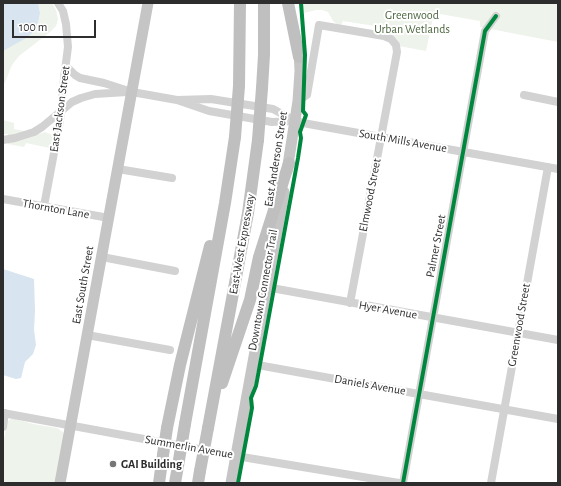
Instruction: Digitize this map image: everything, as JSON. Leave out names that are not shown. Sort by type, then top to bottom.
[{"type":"highway","name":"East-West Expressway","points":[[175,483],[225,204],[235,137],[239,86],[240,3]]},
{"type":"highway","name":"East-West Expressway","points":[[198,483],[248,213],[258,140],[262,88],[264,56],[264,3]]},
{"type":"highway","points":[[288,3],[299,57]]},
{"type":"highway","points":[[208,428],[250,300],[259,257],[289,163]]},
{"type":"highway","points":[[159,483],[167,428],[180,365],[209,248],[225,204]]},
{"type":"main road","name":"East South Street","points":[[60,483],[148,3]]},
{"type":"main road","name":"East Anderson Street","points":[[231,483],[289,163],[298,101],[299,57],[294,3]]},
{"type":"street","name":"East Jackson Street","points":[[44,206],[61,111],[68,47],[68,33],[63,7],[58,3]]},
{"type":"street","name":"Palmer Street","points":[[403,483],[485,31],[496,16]]},
{"type":"street","name":"Elmwood Street","points":[[298,101],[307,95],[319,25],[384,36],[393,40],[397,48],[397,52],[350,303]]},
{"type":"street","name":"South Mills Avenue","points":[[66,66],[80,78],[104,83],[132,92],[177,100],[209,111],[272,122],[295,121],[558,169]]},
{"type":"street","points":[[3,140],[25,135],[42,127],[72,102],[90,94],[132,92]]},
{"type":"street","points":[[524,95],[558,102]]},
{"type":"street","name":"South Mills Avenue","points":[[177,100],[211,99],[274,109],[295,121]]},
{"type":"street","points":[[42,127],[48,128],[54,132],[56,136],[56,143]]},
{"type":"street","name":"Greenwood Street","points":[[491,483],[548,167]]},
{"type":"street","points":[[118,169],[172,178]]},
{"type":"street","name":"Thornton Lane","points":[[3,199],[109,218]]},
{"type":"street","points":[[102,257],[175,270]]},
{"type":"street","name":"Hyer Avenue","points":[[266,287],[558,340]]},
{"type":"street","points":[[87,335],[170,350]]},
{"type":"street","name":"Daniels Avenue","points":[[252,364],[558,419]]},
{"type":"street","points":[[3,427],[4,413]]},
{"type":"street","name":"Summerlin Avenue","points":[[4,413],[236,456],[399,483]]},
{"type":"green space","points":[[38,3],[52,3],[56,10],[58,19],[56,26],[19,56],[12,65],[3,87],[3,51],[38,23],[40,13]]},
{"type":"green space","name":"Greenwood Urban Wetlands","points":[[302,3],[558,3],[558,42],[480,27],[480,21],[434,13],[426,51],[399,46],[393,36],[394,29],[343,21],[341,25],[337,24],[333,21],[328,12],[322,10],[304,13]]},
{"type":"green space","points":[[3,120],[14,123],[14,129],[39,134],[45,132],[53,135],[50,148],[26,143],[24,147],[8,144],[8,134],[3,134]]},
{"type":"green space","points":[[12,418],[33,424],[57,428],[63,432],[64,434],[56,483],[3,483],[3,445],[7,422]]},
{"type":"shaded area","points":[[3,3],[38,3],[40,13],[38,23],[34,31],[28,37],[3,51]]},
{"type":"shaded area","points":[[3,269],[34,279],[34,330],[36,345],[33,354],[25,362],[21,378],[16,379],[3,375]]},
{"type":"cycle path","name":"Downtown Connector Trail","points":[[238,483],[252,408],[251,398],[256,386],[298,158],[301,138],[300,132],[306,115],[303,111],[305,55],[301,3]]},
{"type":"cycle path","points":[[403,483],[485,31],[496,16]]},
{"type":"place","name":"GAI Building","points":[[113,464]]}]
